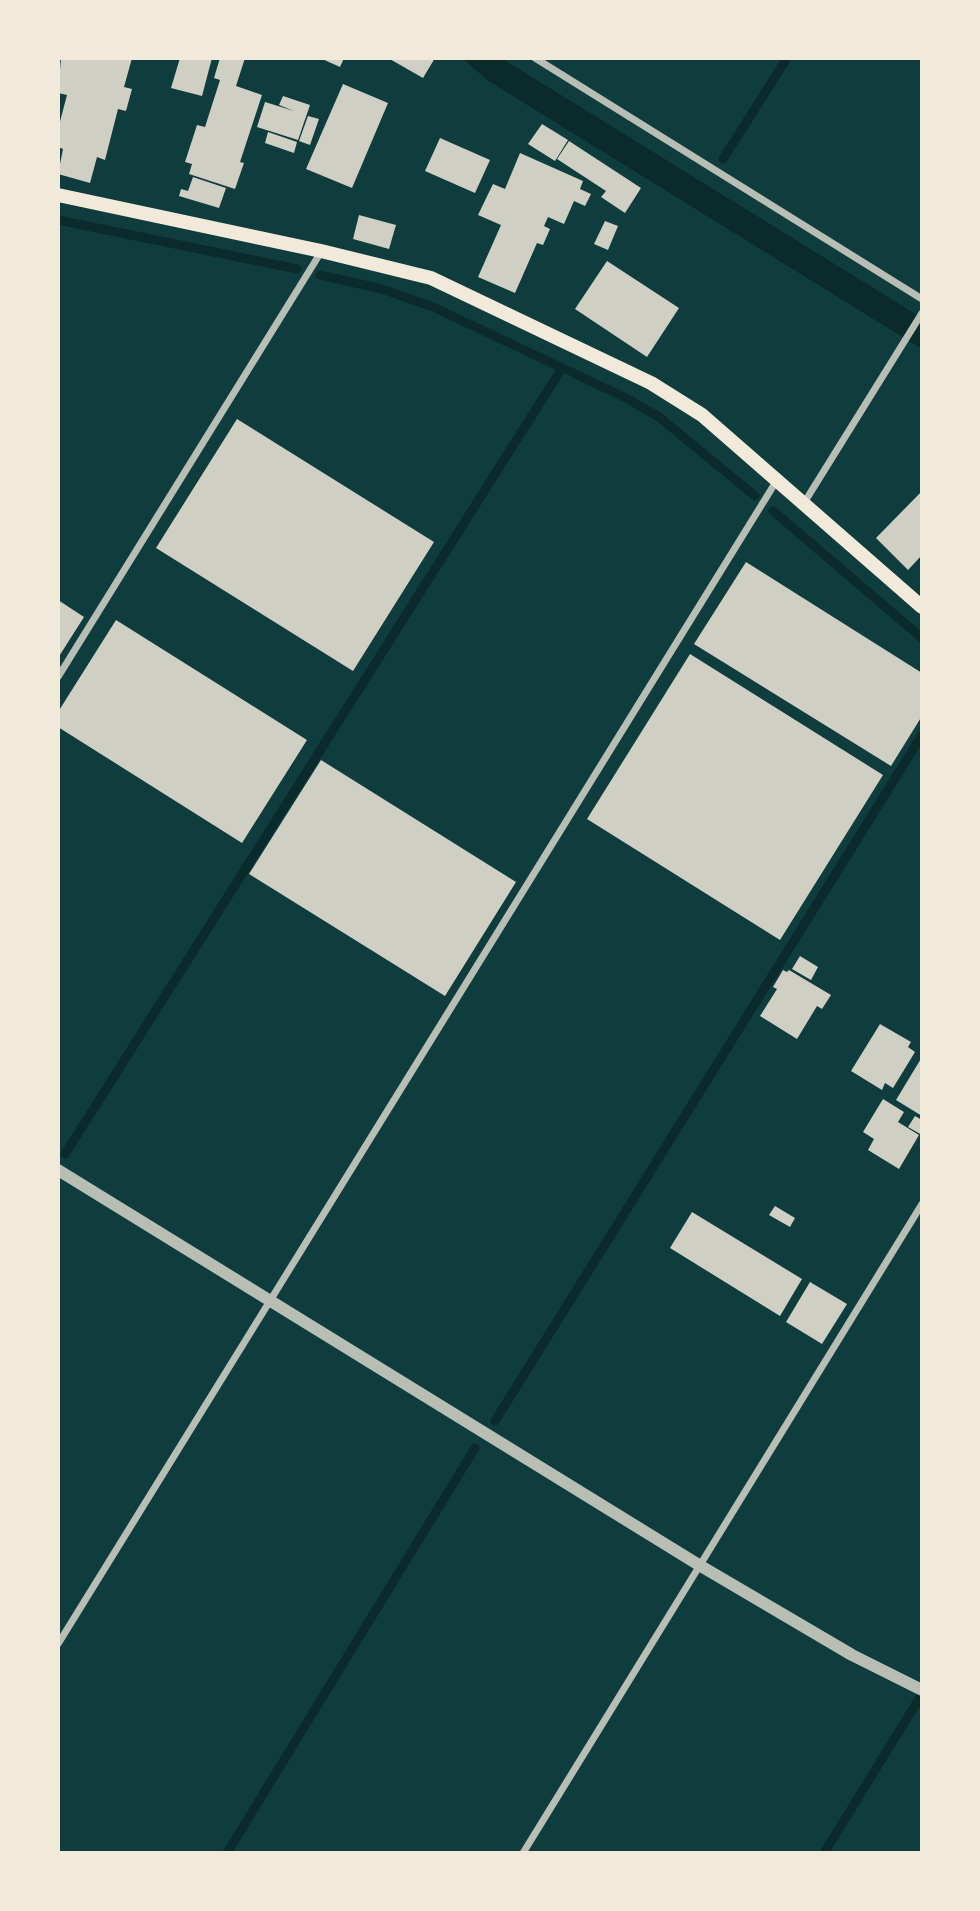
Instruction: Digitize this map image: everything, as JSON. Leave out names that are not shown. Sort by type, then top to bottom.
[{"type":"main road","points":[[58,195],[321,251],[431,278],[651,383],[702,415],[922,607]]},
{"type":"street","points":[[535,58],[922,299]]},
{"type":"street","points":[[58,677],[321,251]]},
{"type":"street","points":[[804,503],[922,313]]},
{"type":"street","points":[[58,1644],[777,480]]},
{"type":"street","points":[[58,1170],[699,1565],[852,1655],[919,1688]]},
{"type":"street","points":[[523,1853],[922,1204]]},
{"type":"water","points":[[462,58],[501,58],[922,318],[922,349],[487,80]]},
{"type":"building","points":[[61,58],[132,58],[124,87],[132,89],[126,111],[118,109],[105,160],[97,157],[90,183],[58,174],[63,149],[58,147],[58,129],[67,95],[58,93]]},
{"type":"building","points":[[180,58],[212,58],[202,96],[171,88]]},
{"type":"building","points":[[220,58],[245,58],[236,86],[262,95],[240,162],[244,163],[235,189],[189,174],[192,164],[185,162],[197,125],[205,127],[220,80],[214,78]]},
{"type":"building","points":[[320,58],[344,58],[340,67]]},
{"type":"building","points":[[388,58],[435,58],[423,78]]},
{"type":"building","points":[[343,84],[388,103],[352,188],[306,169]]},
{"type":"building","points":[[283,96],[310,105],[298,140],[257,127],[265,102],[294,111],[279,105]]},
{"type":"building","points":[[308,116],[319,119],[310,145],[299,141]]},
{"type":"building","points":[[542,124],[568,140],[555,161],[528,144]]},
{"type":"building","points":[[268,132],[297,142],[294,153],[265,143]]},
{"type":"building","points":[[440,138],[490,160],[475,193],[425,171]]},
{"type":"building","points":[[569,141],[641,188],[625,213],[601,197],[606,191],[557,159]]},
{"type":"building","points":[[520,153],[583,181],[580,189],[591,194],[585,206],[574,201],[564,224],[548,217],[544,226],[550,229],[543,245],[537,243],[515,293],[478,277],[501,225],[478,215],[493,184],[505,189]]},
{"type":"building","points":[[193,177],[226,188],[219,208],[179,196],[181,189],[188,191]]},
{"type":"building","points":[[359,215],[396,225],[389,249],[353,239]]},
{"type":"building","points":[[605,221],[618,226],[608,250],[594,244]]},
{"type":"building","points":[[607,261],[679,308],[647,357],[575,309]]},
{"type":"building","points":[[237,419],[434,542],[353,671],[156,548]]},
{"type":"building","points":[[922,491],[922,555],[908,570],[876,538]]},
{"type":"building","points":[[746,562],[922,673],[922,716],[891,766],[694,644]]},
{"type":"building","points":[[58,600],[84,617],[58,658]]},
{"type":"building","points":[[116,620],[307,740],[242,843],[58,727],[58,712]]},
{"type":"building","points":[[690,654],[883,775],[780,940],[587,819]]},
{"type":"building","points":[[321,760],[516,882],[445,996],[249,874]]},
{"type":"building","points":[[800,956],[818,967],[811,980],[792,969]]},
{"type":"building","points":[[783,970],[789,970],[831,995],[822,1009],[817,1006],[797,1039],[760,1016],[777,989],[773,987]]},
{"type":"building","points":[[880,1024],[911,1042],[908,1047],[915,1052],[893,1088],[885,1083],[882,1090],[851,1071]]},
{"type":"building","points":[[922,1057],[922,1116],[896,1100]]},
{"type":"building","points":[[883,1099],[904,1112],[898,1122],[919,1135],[899,1169],[868,1150],[874,1139],[863,1132]]},
{"type":"building","points":[[915,1116],[922,1120],[922,1135],[908,1127]]},
{"type":"building","points":[[775,1206],[795,1218],[790,1227],[769,1215]]},
{"type":"building","points":[[692,1212],[802,1279],[780,1316],[670,1248]]},
{"type":"building","points":[[810,1282],[847,1304],[822,1344],[786,1322]]},
{"type":"waterway","points":[[723,159],[787,58]]},
{"type":"waterway","points":[[58,220],[297,269]]},
{"type":"waterway","points":[[320,275],[382,289],[433,307],[626,398],[659,417],[755,496]]},
{"type":"waterway","points":[[65,1154],[562,368]]},
{"type":"waterway","points":[[773,511],[922,638]]},
{"type":"waterway","points":[[495,1421],[922,735]]},
{"type":"waterway","points":[[227,1853],[475,1448]]},
{"type":"waterway","points":[[824,1853],[922,1694]]}]
